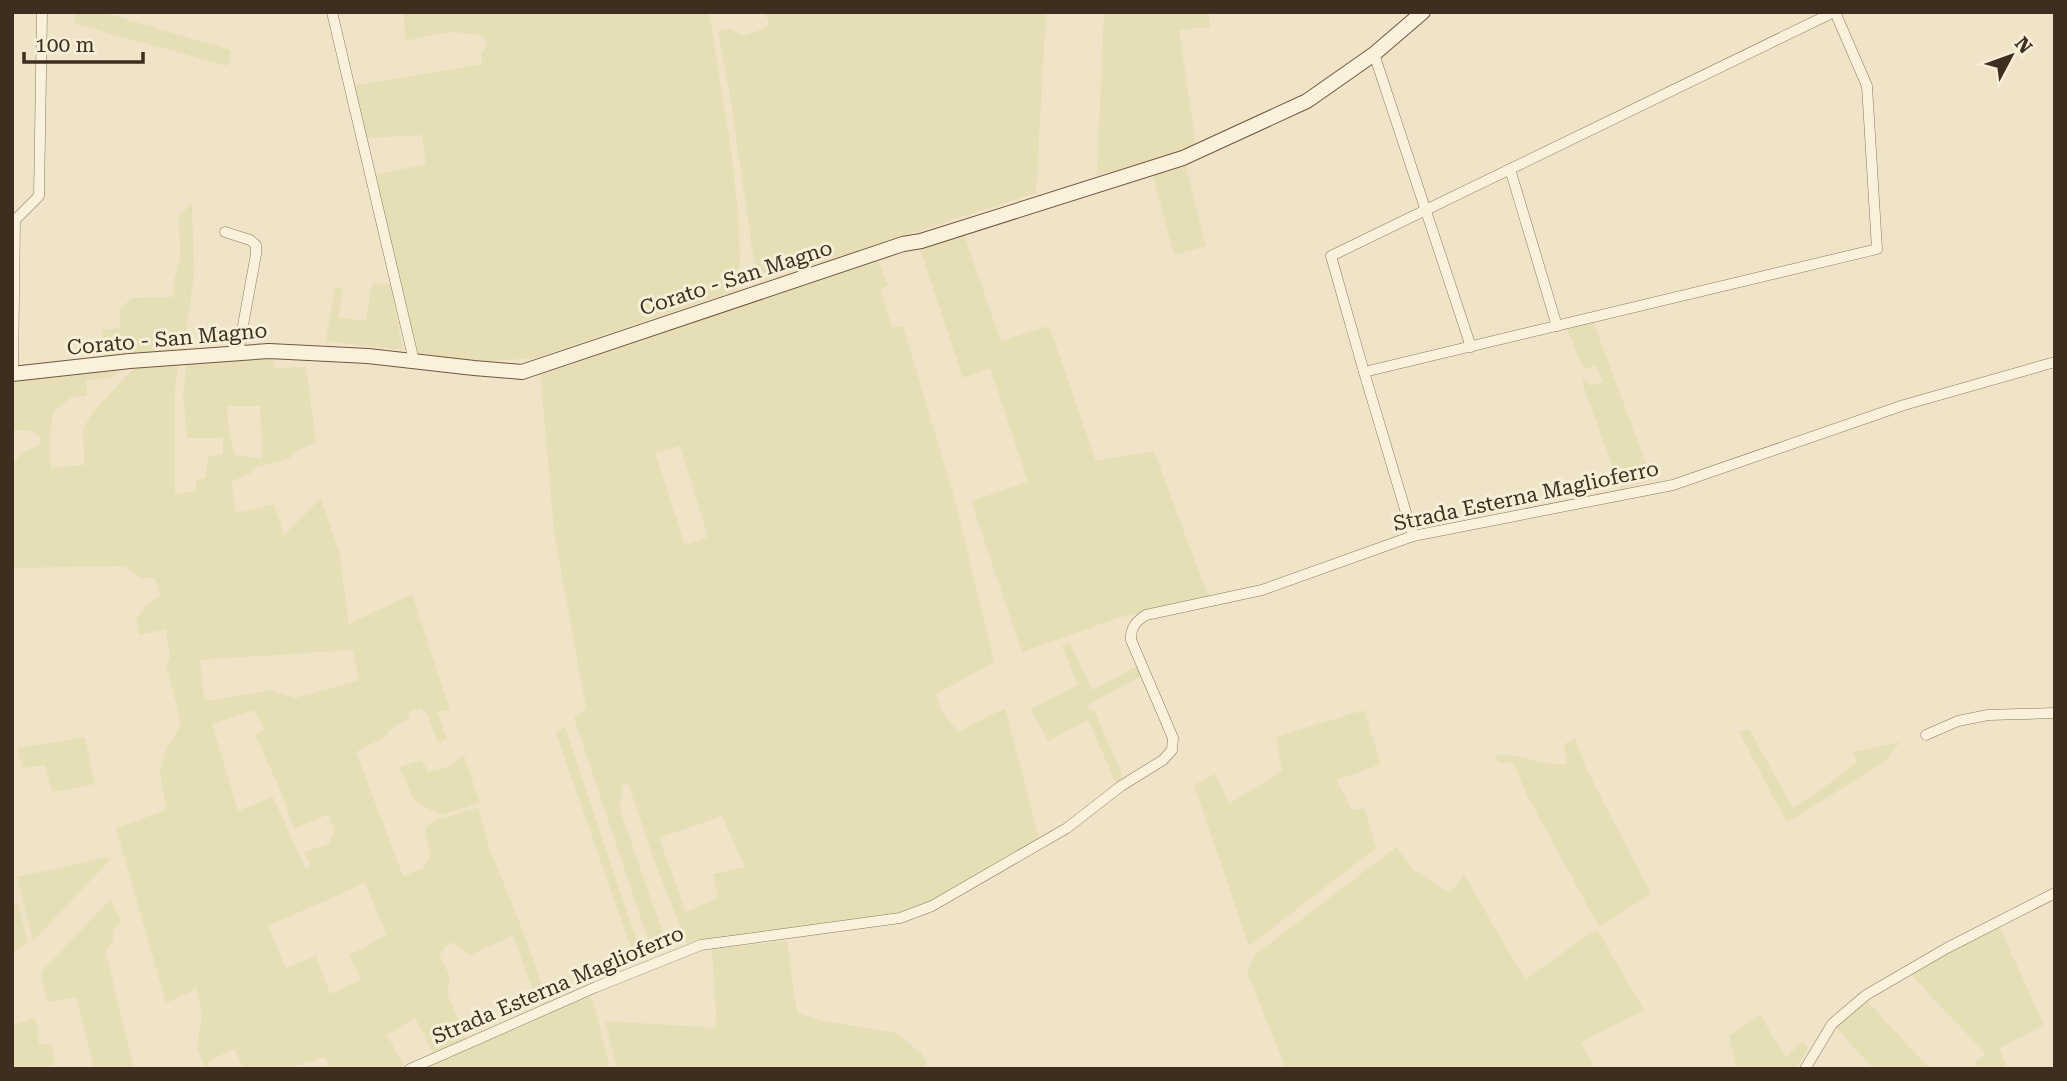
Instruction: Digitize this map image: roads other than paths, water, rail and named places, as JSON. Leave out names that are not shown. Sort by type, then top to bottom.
[{"type":"main road","name":"Corato - San Magno","points":[[13,374],[130,361],[269,351],[368,356],[522,372],[904,244],[921,241],[1183,158],[1307,101],[1374,54],[1423,12]]},
{"type":"street","points":[[13,374],[15,220],[39,196],[42,12]]},
{"type":"street","points":[[332,12],[414,361]]},
{"type":"street","points":[[1364,372],[1877,249],[1867,86],[1835,12],[1331,256],[1364,372],[1413,536]]},
{"type":"street","points":[[1374,54],[1471,346]]},
{"type":"street","points":[[1510,169],[1557,326]]},
{"type":"street","points":[[225,232],[250,240],[256,245],[238,353]]},
{"type":"street","name":"Strada Esterna Maglioferro","points":[[410,1069],[596,987],[701,945],[900,918],[932,906],[1067,828],[1121,786],[1160,762],[1173,747],[1173,738],[1131,640],[1131,630],[1146,615],[1262,590],[1413,536],[1673,485],[1904,405],[2055,362]]},
{"type":"street","points":[[1926,735],[1958,721],[1988,715],[2055,713]]},
{"type":"street","points":[[1805,1069],[1832,1024],[1866,995],[1947,948],[2055,893]]}]
